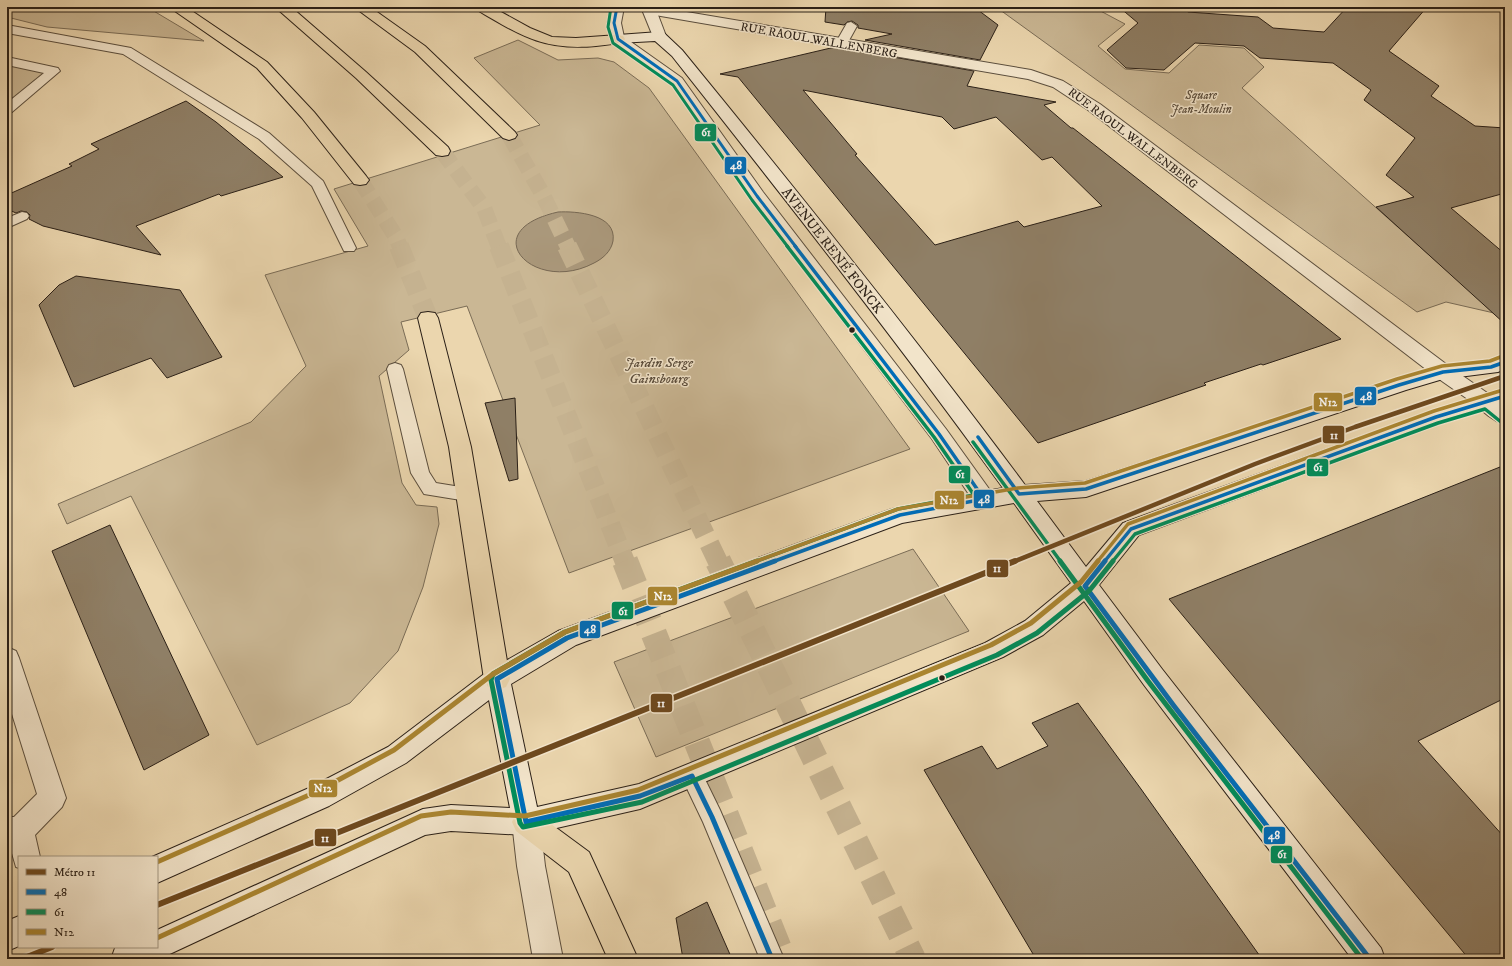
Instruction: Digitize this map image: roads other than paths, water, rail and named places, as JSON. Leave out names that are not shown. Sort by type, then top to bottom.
[{"type":"highway","points":[[176,7],[262,65],[313,122],[360,180]]},
{"type":"highway","points":[[282,7],[361,75],[442,151]]},
{"type":"highway","points":[[362,7],[420,49],[509,135]]},
{"type":"highway","points":[[482,7],[538,37],[550,41],[564,43],[618,39]]},
{"type":"highway","points":[[428,318],[460,447],[497,679]]},
{"type":"highway","points":[[526,822],[579,862],[623,959]]},
{"type":"main road","points":[[617,7],[613,22],[614,30],[618,39],[659,36]]},
{"type":"main road","name":"AVENUE RENÉ FONCK","points":[[648,9],[659,36],[677,53],[786,189],[969,425],[1174,706],[1370,959]]},
{"type":"main road","name":"RUE RAOUL WALLENBERG","points":[[648,9],[1030,76],[1047,80],[1070,90],[1443,372],[1496,399],[1505,417]]},
{"type":"main road","name":"AVENUE RENÉ FONCK","points":[[618,39],[677,81],[757,196],[939,434],[984,499]]},
{"type":"main road","points":[[158,869],[320,797],[397,755],[497,679],[567,638],[893,517],[984,499],[1019,494],[1086,489],[1399,385],[1443,372],[1492,367],[1505,362]]},
{"type":"main road","points":[[158,945],[423,822],[451,818],[526,822],[640,796],[692,776],[994,650],[1034,628],[1085,586],[1131,529],[1436,417],[1496,399]]},
{"type":"main road","points":[[7,658],[52,798],[13,830],[26,856]]},
{"type":"main road","points":[[497,679],[526,822],[548,959]]},
{"type":"main road","points":[[7,936],[18,931]]},
{"type":"main road","points":[[126,959],[150,948]]},
{"type":"lane","points":[[841,44],[851,26]]},
{"type":"lane","points":[[7,29],[127,51],[264,136],[318,184],[349,248]]},
{"type":"lane","points":[[7,62],[54,71],[7,109]]},
{"type":"lane","points":[[7,224],[22,216]]},
{"type":"lane","points":[[395,369],[420,473],[430,489],[467,494]]},
{"type":"lane","points":[[692,776],[712,817],[772,959]]},
{"type":"tunnel","points":[[509,135],[543,195],[568,247]]},
{"type":"tunnel","points":[[442,151],[484,208],[499,247]]},
{"type":"tunnel","points":[[360,180],[396,237],[400,247]]},
{"type":"tunnel","points":[[399,246],[428,318]]},
{"type":"tunnel","points":[[499,246],[625,562]]},
{"type":"tunnel","points":[[567,246],[718,562]]},
{"type":"tunnel","points":[[625,561],[783,959]]},
{"type":"tunnel","points":[[718,561],[913,959]]},
{"type":"metro line","name":"11","points":[[158,905],[1108,524],[1206,483],[1355,427],[1505,376]]},
{"type":"metro line","name":"11","points":[[22,959],[50,948]]},
{"type":"park label","name":"Square Jean-Moulin","points":[[1201,102]]},
{"type":"park label","name":"Jardin Serge Gainsbourg","points":[[659,370]]}]
